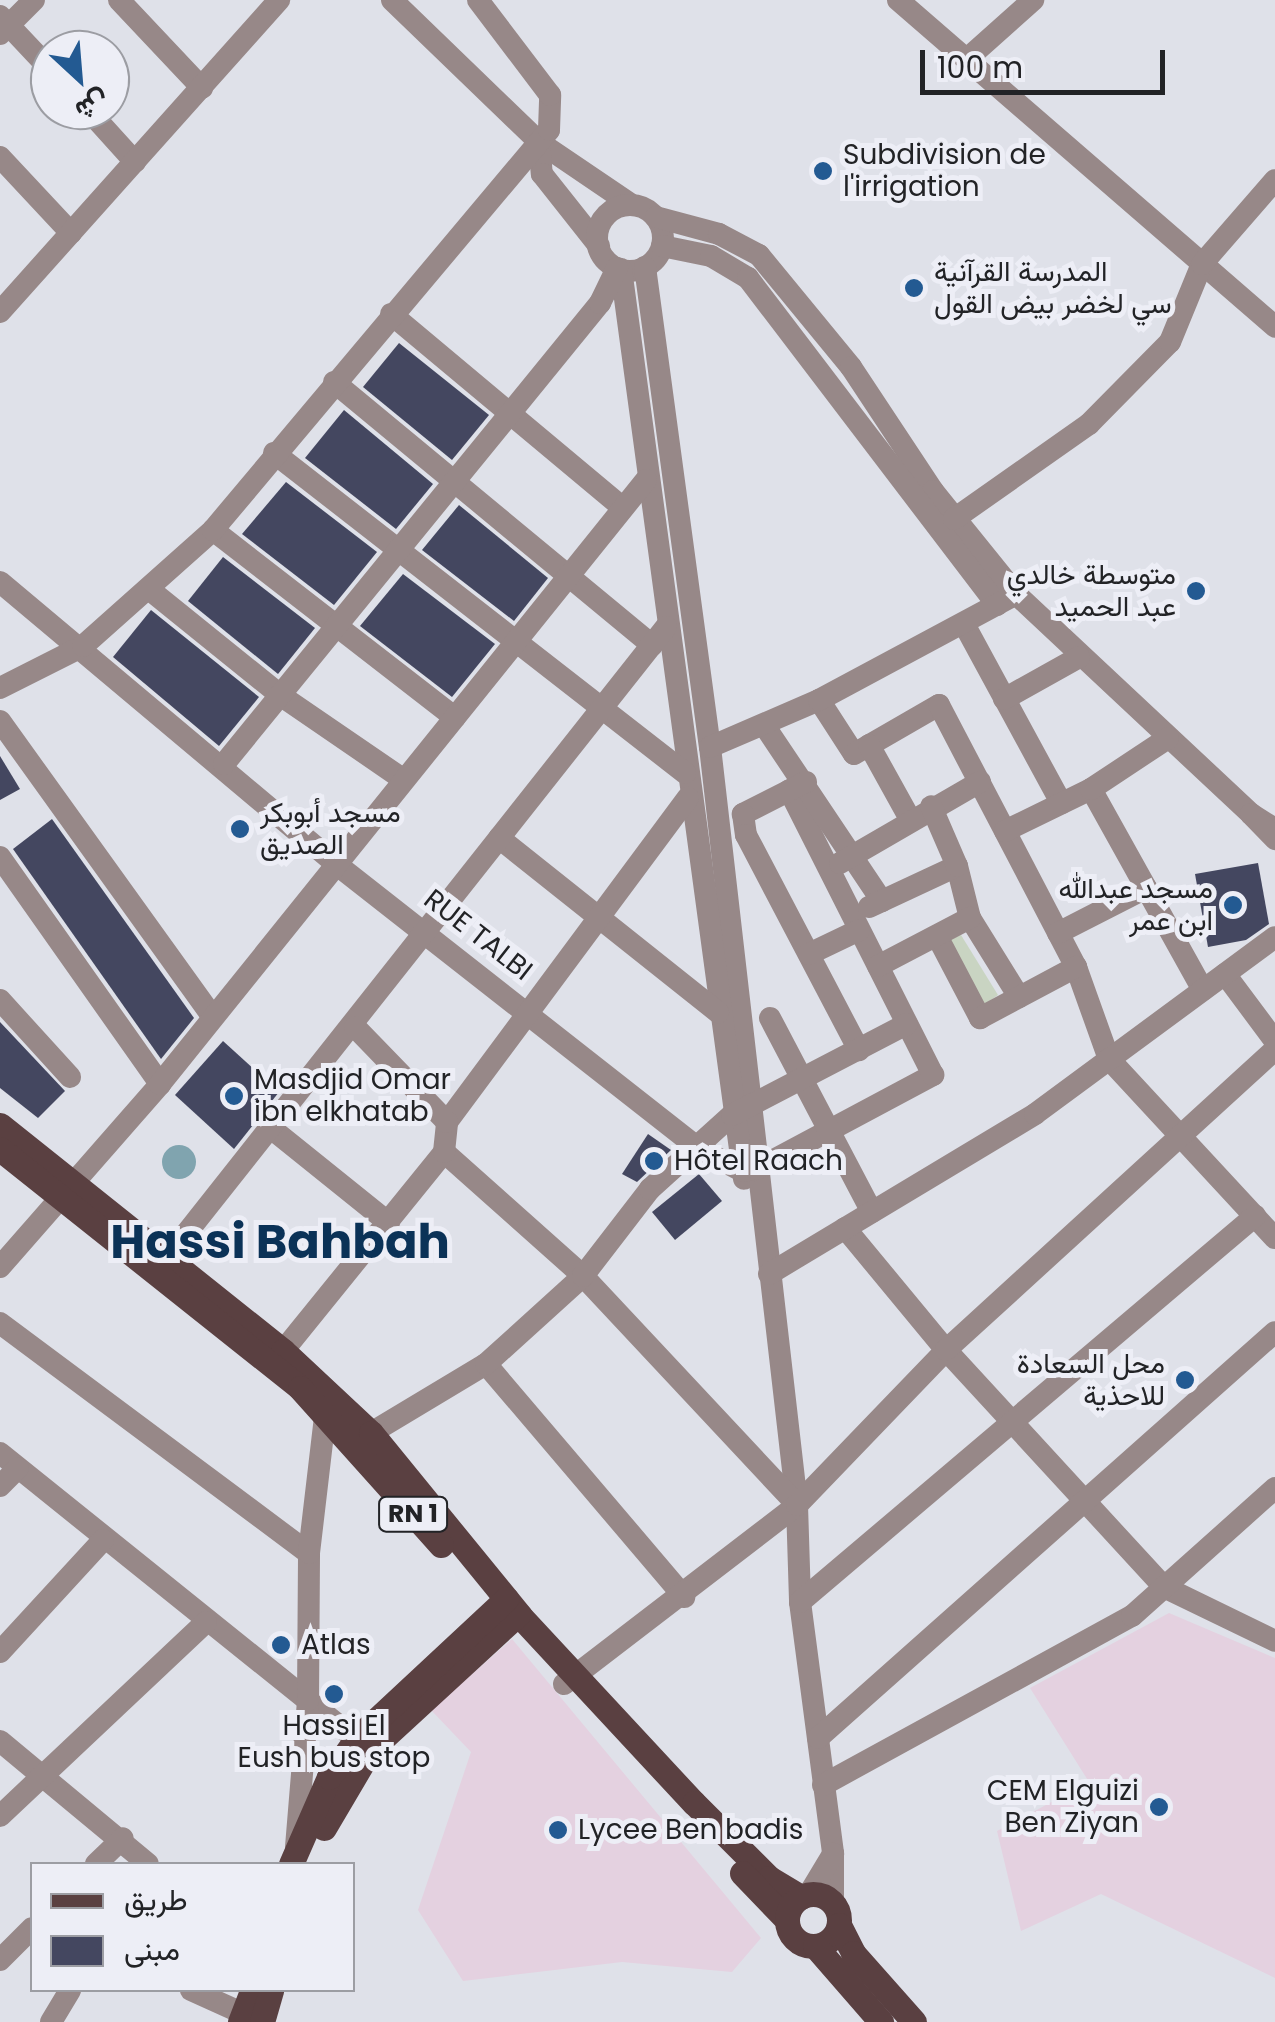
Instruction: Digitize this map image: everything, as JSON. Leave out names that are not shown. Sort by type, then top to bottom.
[{"type":"main road","name":"RN 1","points":[[0,1125],[68,1192],[300,1388],[787,1920]]},
{"type":"main road","name":"RN 1","points":[[0,1148],[166,1259],[283,1351],[370,1433],[507,1610]]},
{"type":"main road","points":[[298,1859],[345,1785],[364,1744],[507,1610]]},
{"type":"main road","name":"RN 1","points":[[570,1679],[769,1878],[821,1905],[853,1954],[914,2022]]},
{"type":"main road","points":[[821,1905],[831,1940],[814,1946],[798,1942],[787,1920],[821,1905]]},
{"type":"main road","points":[[814,1946],[875,2019]]},
{"type":"main road","points":[[249,2012],[269,1992]]},
{"type":"street","points":[[30,50],[3,25],[34,0]]},
{"type":"street","points":[[119,0],[202,88]]},
{"type":"street","points":[[0,312],[278,0]]},
{"type":"street","points":[[392,0],[539,142],[632,205],[656,217],[720,234],[767,264],[851,367],[1006,600]]},
{"type":"street","points":[[0,688],[82,646],[150,590],[213,530],[539,142],[552,122],[550,95],[478,0]]},
{"type":"street","points":[[898,0],[1275,327]]},
{"type":"street","points":[[967,59],[1034,0]]},
{"type":"street","points":[[106,130],[136,162]]},
{"type":"street","points":[[539,142],[542,174],[619,268],[628,306],[659,636],[685,773],[718,1012],[742,1112]]},
{"type":"street","points":[[0,157],[71,233]]},
{"type":"street","points":[[954,519],[1090,424],[1170,342],[1202,264],[1275,180]]},
{"type":"street","points":[[598,246],[608,214],[632,205]]},
{"type":"street","points":[[656,217],[662,246]]},
{"type":"street","points":[[662,246],[645,267],[710,748],[742,1112],[769,1274],[796,1505],[800,1602],[833,1854],[821,1905]]},
{"type":"street","points":[[662,246],[712,256],[748,278],[1006,600],[1078,656],[1275,840]]},
{"type":"street","points":[[619,268],[645,267]]},
{"type":"street","points":[[224,764],[450,480],[600,304],[619,268]]},
{"type":"street","points":[[600,304],[628,306]]},
{"type":"street","points":[[392,314],[624,508]]},
{"type":"street","points":[[334,382],[568,576],[659,636]]},
{"type":"street","points":[[274,453],[512,643],[685,773]]},
{"type":"street","points":[[0,1267],[160,1084],[401,778],[455,718],[646,480]]},
{"type":"street","points":[[213,530],[455,718]]},
{"type":"street","name":"RUE TALBI","points":[[0,582],[224,764],[336,864],[700,1148],[750,1170]]},
{"type":"street","points":[[150,590],[280,695],[401,778]]},
{"type":"street","points":[[710,748],[819,700],[1006,600]]},
{"type":"street","points":[[964,624],[1062,803]]},
{"type":"street","points":[[166,1259],[355,1027],[659,636]]},
{"type":"street","points":[[1004,699],[1078,656]]},
{"type":"street","points":[[819,700],[854,754],[939,706],[1076,967],[1109,1059],[1275,1238]]},
{"type":"street","points":[[0,721],[212,1016]]},
{"type":"street","points":[[750,1170],[933,1074],[830,870],[797,786],[764,725]]},
{"type":"street","points":[[1005,830],[1091,789],[1168,738]]},
{"type":"street","points":[[869,746],[910,819]]},
{"type":"street","points":[[830,870],[931,806],[980,782]]},
{"type":"street","points":[[797,786],[853,854],[882,900]]},
{"type":"street","points":[[797,786],[743,814],[746,835],[859,1050]]},
{"type":"street","points":[[1091,789],[1203,990]]},
{"type":"street","points":[[283,1351],[444,1152],[447,1122],[688,798]]},
{"type":"street","points":[[931,806],[957,866],[970,918],[1019,997]]},
{"type":"street","points":[[1251,814],[1275,829]]},
{"type":"street","points":[[499,838],[718,1012]]},
{"type":"street","points":[[0,858],[160,1084]]},
{"type":"street","points":[[809,954],[856,923],[882,900],[957,866]]},
{"type":"street","points":[[1058,933],[1146,888]]},
{"type":"street","points":[[878,966],[970,918]]},
{"type":"street","points":[[937,936],[980,1018],[1076,967]]},
{"type":"street","points":[[769,1274],[1035,1114],[1275,937]]},
{"type":"street","points":[[1225,974],[1275,1041]]},
{"type":"street","points":[[0,1000],[70,1077]]},
{"type":"street","points":[[770,1018],[872,1212]]},
{"type":"street","points":[[370,1433],[486,1364],[583,1276],[650,1189],[742,1112],[907,1024]]},
{"type":"street","points":[[355,1027],[447,1122]]},
{"type":"street","points":[[570,1679],[684,1597],[796,1505],[946,1350],[1275,1050]]},
{"type":"street","points":[[272,1130],[389,1223]]},
{"type":"street","points":[[444,1152],[583,1276],[796,1505]]},
{"type":"street","points":[[800,1602],[1255,1216]]},
{"type":"street","points":[[845,1228],[946,1350],[1164,1587],[1275,1641]]},
{"type":"street","points":[[0,1322],[309,1553]]},
{"type":"street","points":[[818,1738],[1275,1332]]},
{"type":"street","points":[[486,1364],[684,1597]]},
{"type":"street","points":[[298,1859],[308,1700],[309,1553],[324,1416]]},
{"type":"street","points":[[0,1486],[9,1460],[206,1622],[364,1744]]},
{"type":"street","points":[[823,1785],[1132,1616],[1275,1488]]},
{"type":"street","points":[[0,1652],[104,1540]]},
{"type":"street","points":[[0,1816],[206,1622]]},
{"type":"street","points":[[0,1742],[123,1838],[146,1862]]},
{"type":"street","points":[[98,1862],[123,1838]]},
{"type":"street","points":[[0,1960],[30,1930]]},
{"type":"street","points":[[50,2022],[69,1992]]},
{"type":"street","points":[[196,1992],[249,2012]]},
{"type":"shaded area","name":"CEM Elguizi Ben Ziyan","points":[[1169,1613],[1275,1658],[1275,1978],[1101,1894],[1021,1931],[997,1831],[1089,1782],[1030,1688]]},
{"type":"shaded area","name":"Lycee Ben badis","points":[[512,1639],[761,1938],[732,1972],[622,1962],[463,1981],[418,1910],[471,1752],[431,1710]]},
{"type":"green space","points":[[961,935],[998,995],[984,1005],[949,940]]},
{"type":"water","points":[[179,1145],[191,1150],[196,1162],[191,1174],[179,1179],[167,1174],[162,1162],[167,1150]]},
{"type":"building","points":[[399,343],[489,415],[452,460],[363,387]]},
{"type":"building","points":[[344,410],[433,484],[396,529],[305,458]]},
{"type":"building","points":[[286,482],[377,552],[334,605],[242,534]]},
{"type":"building","points":[[459,505],[548,578],[514,621],[422,550]]},
{"type":"building","points":[[223,557],[315,628],[278,674],[188,601]]},
{"type":"building","points":[[403,574],[495,644],[452,697],[360,626]]},
{"type":"building","points":[[151,610],[259,697],[219,746],[113,657]]},
{"type":"building","points":[[0,756],[20,789],[0,800]]},
{"type":"building","points":[[52,819],[194,1018],[161,1059],[13,849]]},
{"type":"building","name":"مسجد عبدالله ابن عمر","points":[[1258,863],[1269,924],[1246,940],[1208,947],[1195,874]]},
{"type":"building","points":[[0,1022],[65,1091],[38,1118],[0,1088]]},
{"type":"building","points":[[223,1041],[279,1092],[234,1149],[175,1095]]},
{"type":"building","name":"Hôtel Raach","points":[[648,1134],[671,1150],[637,1182],[622,1174]]},
{"type":"building","points":[[699,1174],[722,1201],[675,1240],[652,1212]]},
{"type":"place","name":"Subdivision de l'irrigation","points":[[823,171]]},
{"type":"place","name":"المدرسة القرآنية سي لخضر بيض القول","points":[[914,288]]},
{"type":"place","name":"متوسطة خالدي عبد الحميد","points":[[1196,591]]},
{"type":"place","name":"مسجد أبوبكر الصديق","points":[[240,829]]},
{"type":"place","name":"مسجد عبدالله ابن عمر","points":[[1233,905]]},
{"type":"place","name":"Masdjid Omar ibn elkhatab","points":[[234,1096]]},
{"type":"place","name":"Hôtel Raach","points":[[654,1161]]},
{"type":"place","name":"محل السعادة للاحذية","points":[[1185,1380]]},
{"type":"place","name":"Atlas","points":[[281,1645]]},
{"type":"place","name":"Hassi El Eush bus stop","points":[[334,1694]]},
{"type":"place","name":"CEM Elguizi Ben Ziyan","points":[[1159,1807]]},
{"type":"place","name":"Lycee Ben badis","points":[[558,1830]]},
{"type":"district","name":"Hassi Bahbah","points":[[280,1242]]}]
